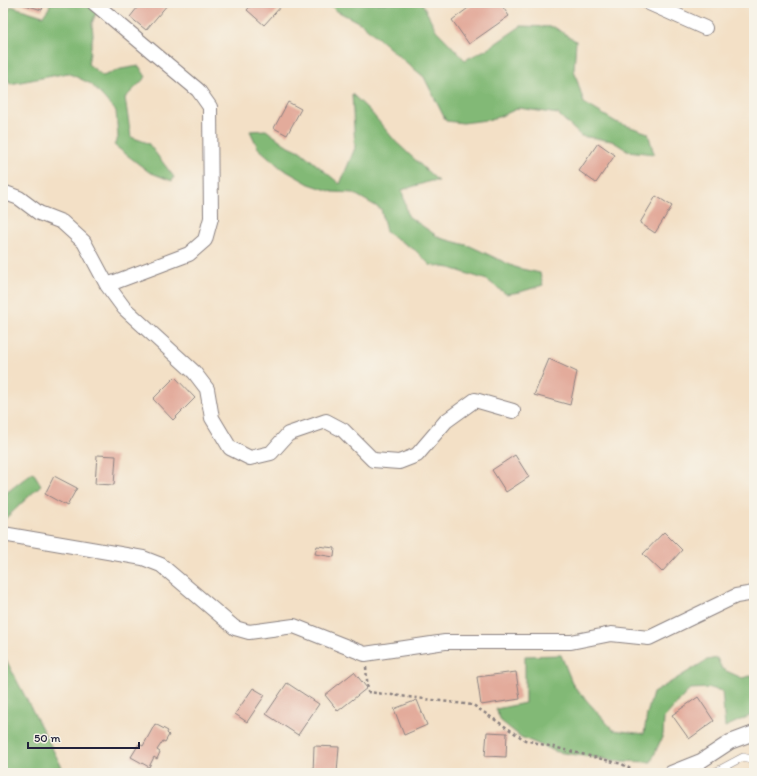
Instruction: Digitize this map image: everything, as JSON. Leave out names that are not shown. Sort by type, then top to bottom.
[{"type":"street","points":[[94,3],[198,90],[210,108],[211,218],[205,240],[189,254],[107,285]]},
{"type":"street","points":[[649,3],[705,28]]},
{"type":"street","points":[[3,192],[19,198],[39,213],[62,222],[84,242],[107,285],[124,308],[194,372],[207,389],[212,418],[230,448],[250,458],[271,453],[288,434],[326,421],[343,430],[373,460],[399,462],[417,455],[446,421],[475,400],[513,411]]},
{"type":"street","points":[[3,534],[143,558],[161,565],[235,628],[249,632],[294,626],[365,654],[445,642],[571,642],[611,634],[649,638],[736,596],[754,593]]},
{"type":"street","points":[[671,773],[701,761],[730,742],[754,733]]},
{"type":"lane","points":[[713,773],[743,757],[754,760]]},
{"type":"path","points":[[365,654],[368,692],[473,705],[525,740],[622,764],[637,773]]},
{"type":"green space","points":[[50,3],[87,3],[97,11],[92,23],[93,35],[88,64],[103,76],[121,69],[139,66],[146,77],[125,98],[131,137],[148,143],[174,177],[172,181],[149,172],[114,145],[118,138],[116,111],[91,84],[68,73],[10,84],[3,69],[3,20],[11,6],[43,16],[49,8]]},
{"type":"green space","points":[[328,3],[422,3],[436,30],[465,60],[489,48],[521,26],[554,27],[576,41],[574,70],[584,103],[616,122],[648,133],[654,154],[628,151],[612,141],[581,136],[558,114],[519,108],[494,119],[463,123],[446,121],[424,77],[362,24],[335,10]]},
{"type":"green space","points":[[352,94],[370,111],[396,142],[438,181],[431,181],[402,190],[408,216],[440,238],[470,246],[517,268],[540,273],[543,285],[520,292],[506,294],[487,280],[450,268],[430,265],[415,250],[386,232],[381,209],[353,193],[333,192],[309,184],[281,168],[258,148],[250,131],[266,130],[285,144],[300,151],[340,184],[355,148]]},
{"type":"green space","points":[[33,472],[41,485],[5,519],[3,519],[3,494]]},
{"type":"green space","points":[[3,654],[65,773],[3,773]]},
{"type":"green space","points":[[561,655],[573,685],[613,730],[644,734],[647,714],[653,693],[707,660],[717,658],[722,669],[742,678],[754,675],[754,714],[725,727],[722,691],[710,688],[690,689],[664,718],[663,735],[651,762],[617,761],[557,752],[521,737],[501,721],[496,709],[525,703],[525,656]]},
{"type":"building","points":[[19,3],[44,3],[42,10]]},
{"type":"building","points":[[141,3],[168,4],[146,30],[130,17]]},
{"type":"building","points":[[253,3],[284,3],[264,25],[247,10]]},
{"type":"building","points":[[475,3],[500,3],[509,16],[469,44],[452,20]]},
{"type":"building","points":[[288,102],[301,109],[287,135],[274,128]]},
{"type":"building","points":[[598,143],[615,155],[596,183],[579,171]]},
{"type":"building","points":[[656,196],[672,206],[655,233],[640,223]]},
{"type":"building","points":[[549,359],[577,372],[570,405],[534,395]]},
{"type":"building","points":[[175,377],[195,398],[173,420],[153,399]]},
{"type":"building","points":[[97,455],[116,456],[114,485],[95,484]]},
{"type":"building","points":[[515,455],[529,477],[506,492],[492,470]]},
{"type":"building","points":[[54,476],[77,488],[67,506],[45,494]]},
{"type":"building","points":[[664,532],[682,550],[662,572],[643,554]]},
{"type":"building","points":[[317,546],[335,548],[334,557],[315,554]]},
{"type":"building","points":[[354,672],[367,688],[338,711],[325,695]]},
{"type":"building","points":[[516,672],[520,699],[481,705],[477,677]]},
{"type":"building","points":[[287,683],[319,704],[298,735],[266,714]]},
{"type":"building","points":[[253,688],[265,695],[247,722],[235,714]]},
{"type":"building","points":[[698,697],[714,721],[689,739],[672,715]]},
{"type":"building","points":[[417,700],[427,725],[404,735],[394,709]]},
{"type":"building","points":[[155,724],[168,731],[167,733],[169,735],[165,742],[163,741],[157,750],[160,752],[157,759],[154,757],[149,767],[131,757],[139,744],[143,746]]},
{"type":"building","points":[[487,732],[507,733],[506,757],[485,756]]},
{"type":"building","points":[[314,746],[339,747],[337,773],[313,773]]}]
